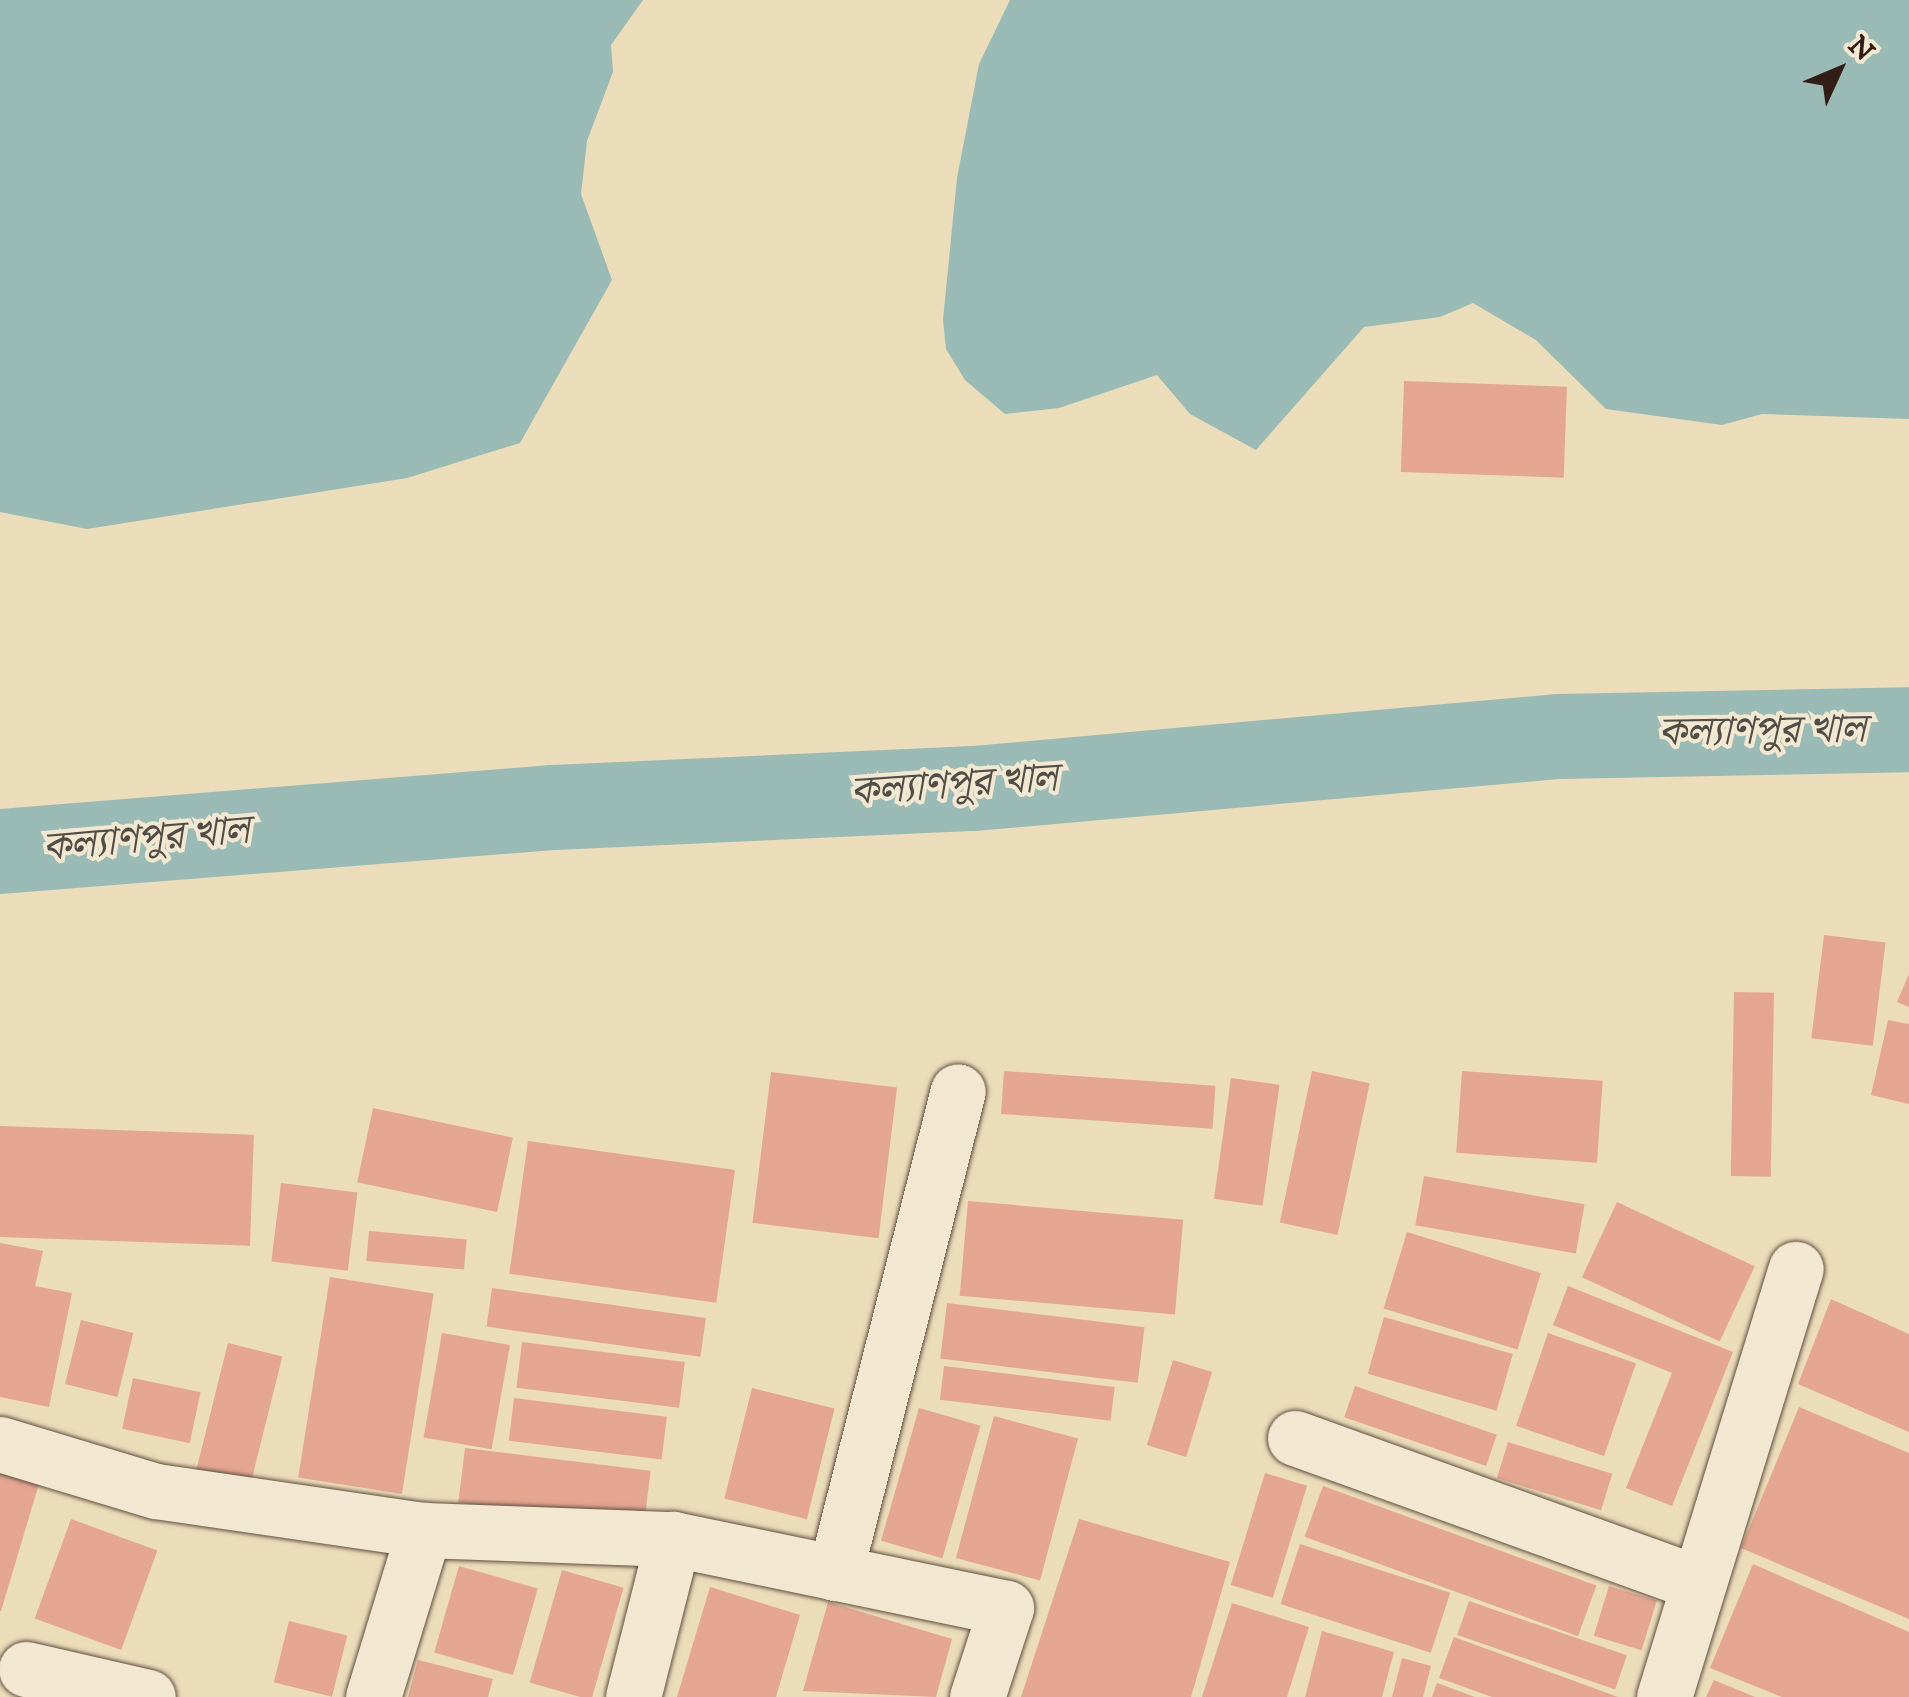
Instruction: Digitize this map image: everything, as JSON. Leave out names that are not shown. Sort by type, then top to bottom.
[{"type":"street","points":[[835,1573],[958,1091]]},
{"type":"street","points":[[1664,1697],[1695,1582],[1796,1270]]},
{"type":"street","points":[[1294,1438],[1695,1582]]},
{"type":"street","points":[[0,1444],[156,1490],[424,1530],[673,1539],[1006,1608],[977,1697]]},
{"type":"street","points":[[373,1697],[424,1530]]},
{"type":"street","points":[[634,1697],[673,1539]]},
{"type":"street","points":[[26,1669],[148,1697]]},
{"type":"water","points":[[0,0],[643,0],[611,45],[613,72],[587,141],[581,194],[612,280],[520,443],[407,478],[87,529],[0,512]]},
{"type":"water","points":[[1010,0],[1909,0],[1909,419],[1762,414],[1722,425],[1606,409],[1536,340],[1473,303],[1440,317],[1364,327],[1256,450],[1190,414],[1157,375],[1059,408],[1005,414],[965,380],[946,349],[943,320],[957,178],[979,64]]},
{"type":"building","points":[[1404,381],[1567,387],[1564,478],[1401,472]]},
{"type":"building","points":[[1824,935],[1886,943],[1873,1046],[1811,1038]]},
{"type":"building","points":[[1909,974],[1909,1007],[1897,1002]]},
{"type":"building","points":[[1734,992],[1774,993],[1771,1177],[1731,1176]]},
{"type":"building","points":[[1888,1020],[1909,1024],[1909,1104],[1871,1095]]},
{"type":"building","points":[[1004,1071],[1215,1086],[1212,1129],[1001,1114]]},
{"type":"building","points":[[1312,1071],[1370,1083],[1337,1235],[1280,1223]]},
{"type":"building","points":[[1462,1071],[1603,1081],[1597,1163],[1456,1153]]},
{"type":"building","points":[[771,1072],[897,1087],[879,1238],[752,1223]]},
{"type":"building","points":[[1231,1078],[1280,1085],[1263,1206],[1214,1199]]},
{"type":"building","points":[[373,1108],[513,1138],[497,1212],[357,1182]]},
{"type":"building","points":[[0,1126],[254,1135],[250,1246],[0,1237]]},
{"type":"building","points":[[528,1141],[735,1170],[716,1303],[509,1274]]},
{"type":"building","points":[[1424,1176],[1585,1204],[1576,1254],[1415,1225]]},
{"type":"building","points":[[281,1183],[357,1192],[348,1271],[271,1261]]},
{"type":"building","points":[[968,1201],[1183,1220],[1175,1314],[960,1296]]},
{"type":"building","points":[[1617,1202],[1755,1266],[1720,1341],[1582,1277]]},
{"type":"building","points":[[369,1231],[467,1240],[464,1269],[366,1261]]},
{"type":"building","points":[[1407,1232],[1541,1273],[1517,1349],[1384,1309]]},
{"type":"building","points":[[0,1243],[43,1251],[35,1286],[72,1293],[49,1407],[0,1397]]},
{"type":"building","points":[[330,1277],[434,1293],[402,1494],[298,1478]]},
{"type":"building","points":[[1568,1286],[1733,1352],[1672,1506],[1626,1488],[1672,1373],[1553,1325]]},
{"type":"building","points":[[492,1288],[706,1318],[700,1357],[487,1327]]},
{"type":"building","points":[[1831,1299],[1909,1334],[1909,1432],[1798,1384]]},
{"type":"building","points":[[947,1303],[1145,1327],[1138,1383],[940,1359]]},
{"type":"building","points":[[1384,1317],[1513,1354],[1497,1411],[1368,1374]]},
{"type":"building","points":[[81,1320],[133,1333],[117,1397],[65,1384]]},
{"type":"building","points":[[442,1333],[510,1345],[492,1449],[424,1437]]},
{"type":"building","points":[[1548,1333],[1636,1363],[1604,1456],[1516,1426]]},
{"type":"building","points":[[522,1342],[685,1362],[679,1408],[516,1388]]},
{"type":"building","points":[[228,1343],[282,1357],[250,1485],[196,1471]]},
{"type":"building","points":[[1173,1360],[1212,1372],[1186,1457],[1147,1445]]},
{"type":"building","points":[[944,1366],[1115,1387],[1111,1421],[940,1400]]},
{"type":"building","points":[[133,1378],[200,1392],[190,1443],[122,1429]]},
{"type":"building","points":[[1355,1386],[1497,1435],[1486,1466],[1344,1417]]},
{"type":"building","points":[[752,1388],[834,1409],[807,1519],[724,1499]]},
{"type":"building","points":[[514,1398],[667,1417],[662,1459],[509,1441]]},
{"type":"building","points":[[1799,1407],[1909,1453],[1909,1619],[1741,1548]]},
{"type":"building","points":[[919,1408],[981,1426],[942,1558],[881,1541]]},
{"type":"building","points":[[994,1416],[1078,1439],[1040,1581],[956,1558]]},
{"type":"building","points":[[1508,1442],[1612,1474],[1601,1510],[1497,1478]]},
{"type":"building","points":[[465,1448],[651,1471],[644,1525],[458,1503]]},
{"type":"building","points":[[0,1464],[41,1477],[1,1611],[0,1611]]},
{"type":"building","points":[[1265,1473],[1307,1486],[1273,1598],[1231,1585]]},
{"type":"building","points":[[1323,1486],[1596,1586],[1578,1636],[1305,1537]]},
{"type":"building","points":[[71,1519],[157,1550],[121,1650],[35,1619]]},
{"type":"building","points":[[1079,1519],[1230,1562],[1191,1697],[1021,1697]]},
{"type":"building","points":[[1300,1544],[1450,1593],[1431,1653],[1281,1604]]},
{"type":"building","points":[[1753,1564],[1909,1632],[1909,1697],[1782,1697],[1710,1668]]},
{"type":"building","points":[[459,1566],[538,1589],[513,1675],[434,1653]]},
{"type":"building","points":[[562,1570],[624,1588],[592,1697],[530,1682]]},
{"type":"building","points":[[1609,1586],[1657,1601],[1642,1650],[1594,1636]]},
{"type":"building","points":[[710,1587],[800,1615],[776,1697],[677,1697]]},
{"type":"building","points":[[1469,1601],[1627,1655],[1615,1689],[1457,1635]]},
{"type":"building","points":[[828,1602],[952,1639],[936,1697],[803,1691]]},
{"type":"building","points":[[1232,1603],[1309,1627],[1287,1697],[1202,1697]]},
{"type":"building","points":[[289,1621],[347,1636],[332,1697],[274,1682]]},
{"type":"building","points":[[1322,1631],[1394,1652],[1382,1697],[1305,1697]]},
{"type":"building","points":[[1454,1637],[1618,1697],[1492,1697],[1439,1678]]},
{"type":"building","points":[[1402,1658],[1431,1666],[1423,1697],[1392,1697]]},
{"type":"building","points":[[418,1660],[493,1679],[488,1697],[408,1697]]},
{"type":"building","points":[[1714,1680],[1755,1697],[1706,1697]]},
{"type":"building","points":[[1437,1683],[1475,1697],[1432,1697]]},
{"type":"waterway","name":"কল্যাণপুর খাল","points":[[0,851],[553,807],[974,788],[1558,736],[1909,729]]}]
